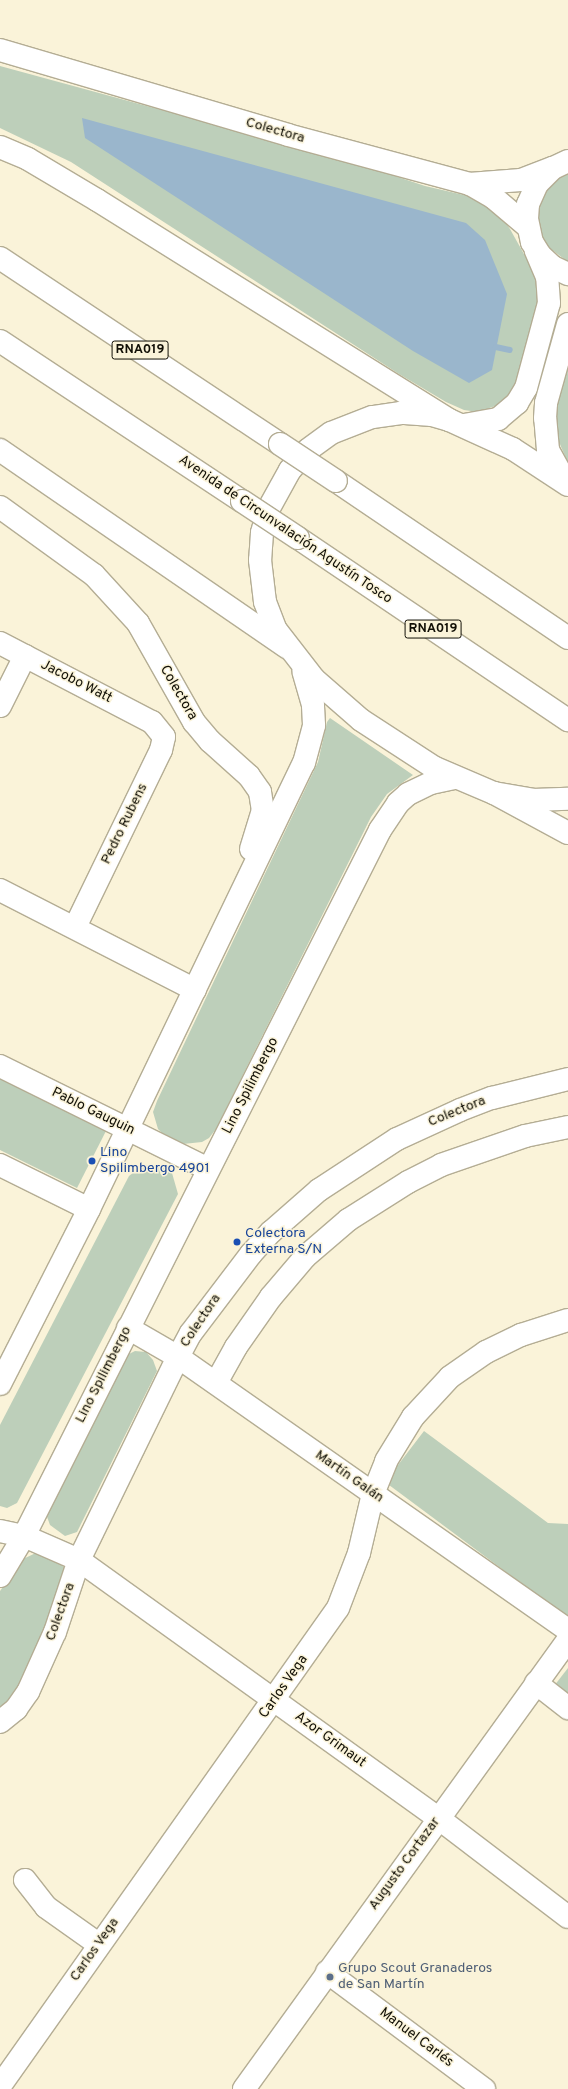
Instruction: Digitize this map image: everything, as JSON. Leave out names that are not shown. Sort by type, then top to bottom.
[{"type":"main road","name":"Colectora","points":[[0,50],[282,133],[469,184],[521,180],[562,162]]},
{"type":"main road","points":[[0,147],[34,163],[97,200],[457,422],[513,449],[568,485]]},
{"type":"main road","points":[[527,226],[530,197],[537,184],[562,162]]},
{"type":"main road","points":[[469,184],[494,198],[527,226],[547,277],[549,303],[526,388],[518,404],[498,419],[457,422],[432,415],[401,413],[358,421],[318,442],[290,470],[269,508],[262,533],[260,560],[265,602],[276,630],[300,664],[329,694],[378,733],[455,778],[494,793],[568,833]]},
{"type":"main road","points":[[536,248],[545,261],[568,274]]},
{"type":"main road","name":"RNA019","points":[[0,258],[336,481],[568,638]]},
{"type":"main road","points":[[568,324],[546,403],[544,427],[554,464],[568,485]]},
{"type":"main road","name":"Avenida de Circunvalación Agustín Tosco","points":[[0,341],[298,538],[568,720]]},
{"type":"main road","points":[[0,450],[287,647]]},
{"type":"main road","name":"Colectora","points":[[0,507],[94,575],[118,598],[138,623],[194,722],[210,741],[249,776],[260,792],[263,810],[230,919]]},
{"type":"main road","name":"Jacobo Watt","points":[[0,643],[152,722]]},
{"type":"main road","points":[[0,706],[25,656]]},
{"type":"main road","points":[[0,1384],[6,1358],[89,1209],[230,919],[310,744],[314,725],[313,704],[309,684],[300,664]]},
{"type":"main road","name":"Pedro Rubens","points":[[75,927],[161,750],[164,737],[152,722]]},
{"type":"main road","name":"Lino Spilimbergo","points":[[0,1576],[24,1536],[208,1169],[389,814],[398,803],[420,788],[443,779],[455,778]]},
{"type":"main road","points":[[494,793],[533,800],[568,799]]},
{"type":"main road","points":[[0,890],[75,927],[195,990]]},
{"type":"main road","name":"Pablo Gauguin","points":[[0,1066],[208,1169]]},
{"type":"main road","name":"Colectora","points":[[0,1722],[16,1709],[28,1692],[55,1632],[79,1560],[178,1357],[191,1333],[251,1254],[293,1212],[344,1172],[397,1139],[460,1110],[500,1096],[568,1079]]},
{"type":"main road","points":[[216,1383],[236,1347],[271,1297],[305,1257],[348,1220],[408,1182],[441,1165],[525,1136],[568,1127]]},
{"type":"main road","points":[[0,1165],[89,1209]]},
{"type":"main road","name":"Carlos Vega","points":[[0,2086],[98,1944],[275,1700],[338,1608],[359,1553],[373,1494],[398,1437],[425,1401],[450,1377],[486,1352],[521,1335],[568,1320]]},
{"type":"main road","name":"Martín Galán","points":[[128,1328],[178,1357],[216,1383],[568,1630]]},
{"type":"main road","name":"Azor Grimaut","points":[[0,1531],[24,1536],[79,1560],[438,1818],[568,1917]]},
{"type":"main road","name":"Augusto Cortazar","points":[[244,2089],[438,1818],[568,1640]]},
{"type":"main road","points":[[536,1683],[568,1708]]},
{"type":"main road","points":[[25,1880],[46,1907],[98,1944]]},
{"type":"main road","name":"Manuel Carlés","points":[[327,1972],[484,2089]]},
{"type":"green space","points":[[0,66],[356,163],[425,186],[477,198],[498,212],[510,229],[534,272],[538,287],[536,314],[516,387],[501,404],[478,412],[464,410],[446,402],[399,374],[71,162],[0,128]]},
{"type":"green space","points":[[568,173],[568,262],[547,246],[540,233],[537,218],[539,203],[546,189],[557,178]]},
{"type":"green space","points":[[568,363],[568,463],[556,435],[555,421],[556,404]]},
{"type":"green space","points":[[330,718],[413,775],[387,794],[371,817],[216,1129],[209,1138],[202,1142],[183,1144],[165,1136],[158,1129],[153,1112],[318,762],[327,722]]},
{"type":"green space","points":[[0,1076],[107,1129],[77,1188],[0,1150]]},
{"type":"green space","points":[[143,1165],[159,1165],[172,1173],[178,1194],[17,1503],[7,1508],[0,1506],[0,1425],[129,1176]]},
{"type":"green space","points":[[135,1351],[146,1352],[153,1360],[157,1371],[77,1532],[65,1536],[50,1525],[46,1514],[127,1355]]},
{"type":"green space","points":[[424,1431],[548,1523],[568,1524],[568,1618],[385,1482]]},
{"type":"green space","points":[[38,1552],[66,1568],[58,1600],[21,1688],[0,1710],[0,1591],[23,1559]]},
{"type":"green space","points":[[568,1668],[568,1697],[554,1686]]},
{"type":"water","points":[[82,118],[466,223],[485,240],[507,294],[492,370],[469,383],[413,351],[85,138]]},
{"type":"waterway","points":[[496,347],[510,350]]},
{"type":"place","name":"Lino Spilimbergo 4901","points":[[92,1161]]},
{"type":"place","name":"Colectora Externa S/N","points":[[237,1242]]},
{"type":"place","name":"Grupo Scout Granaderos de San Martín","points":[[330,1977]]}]
